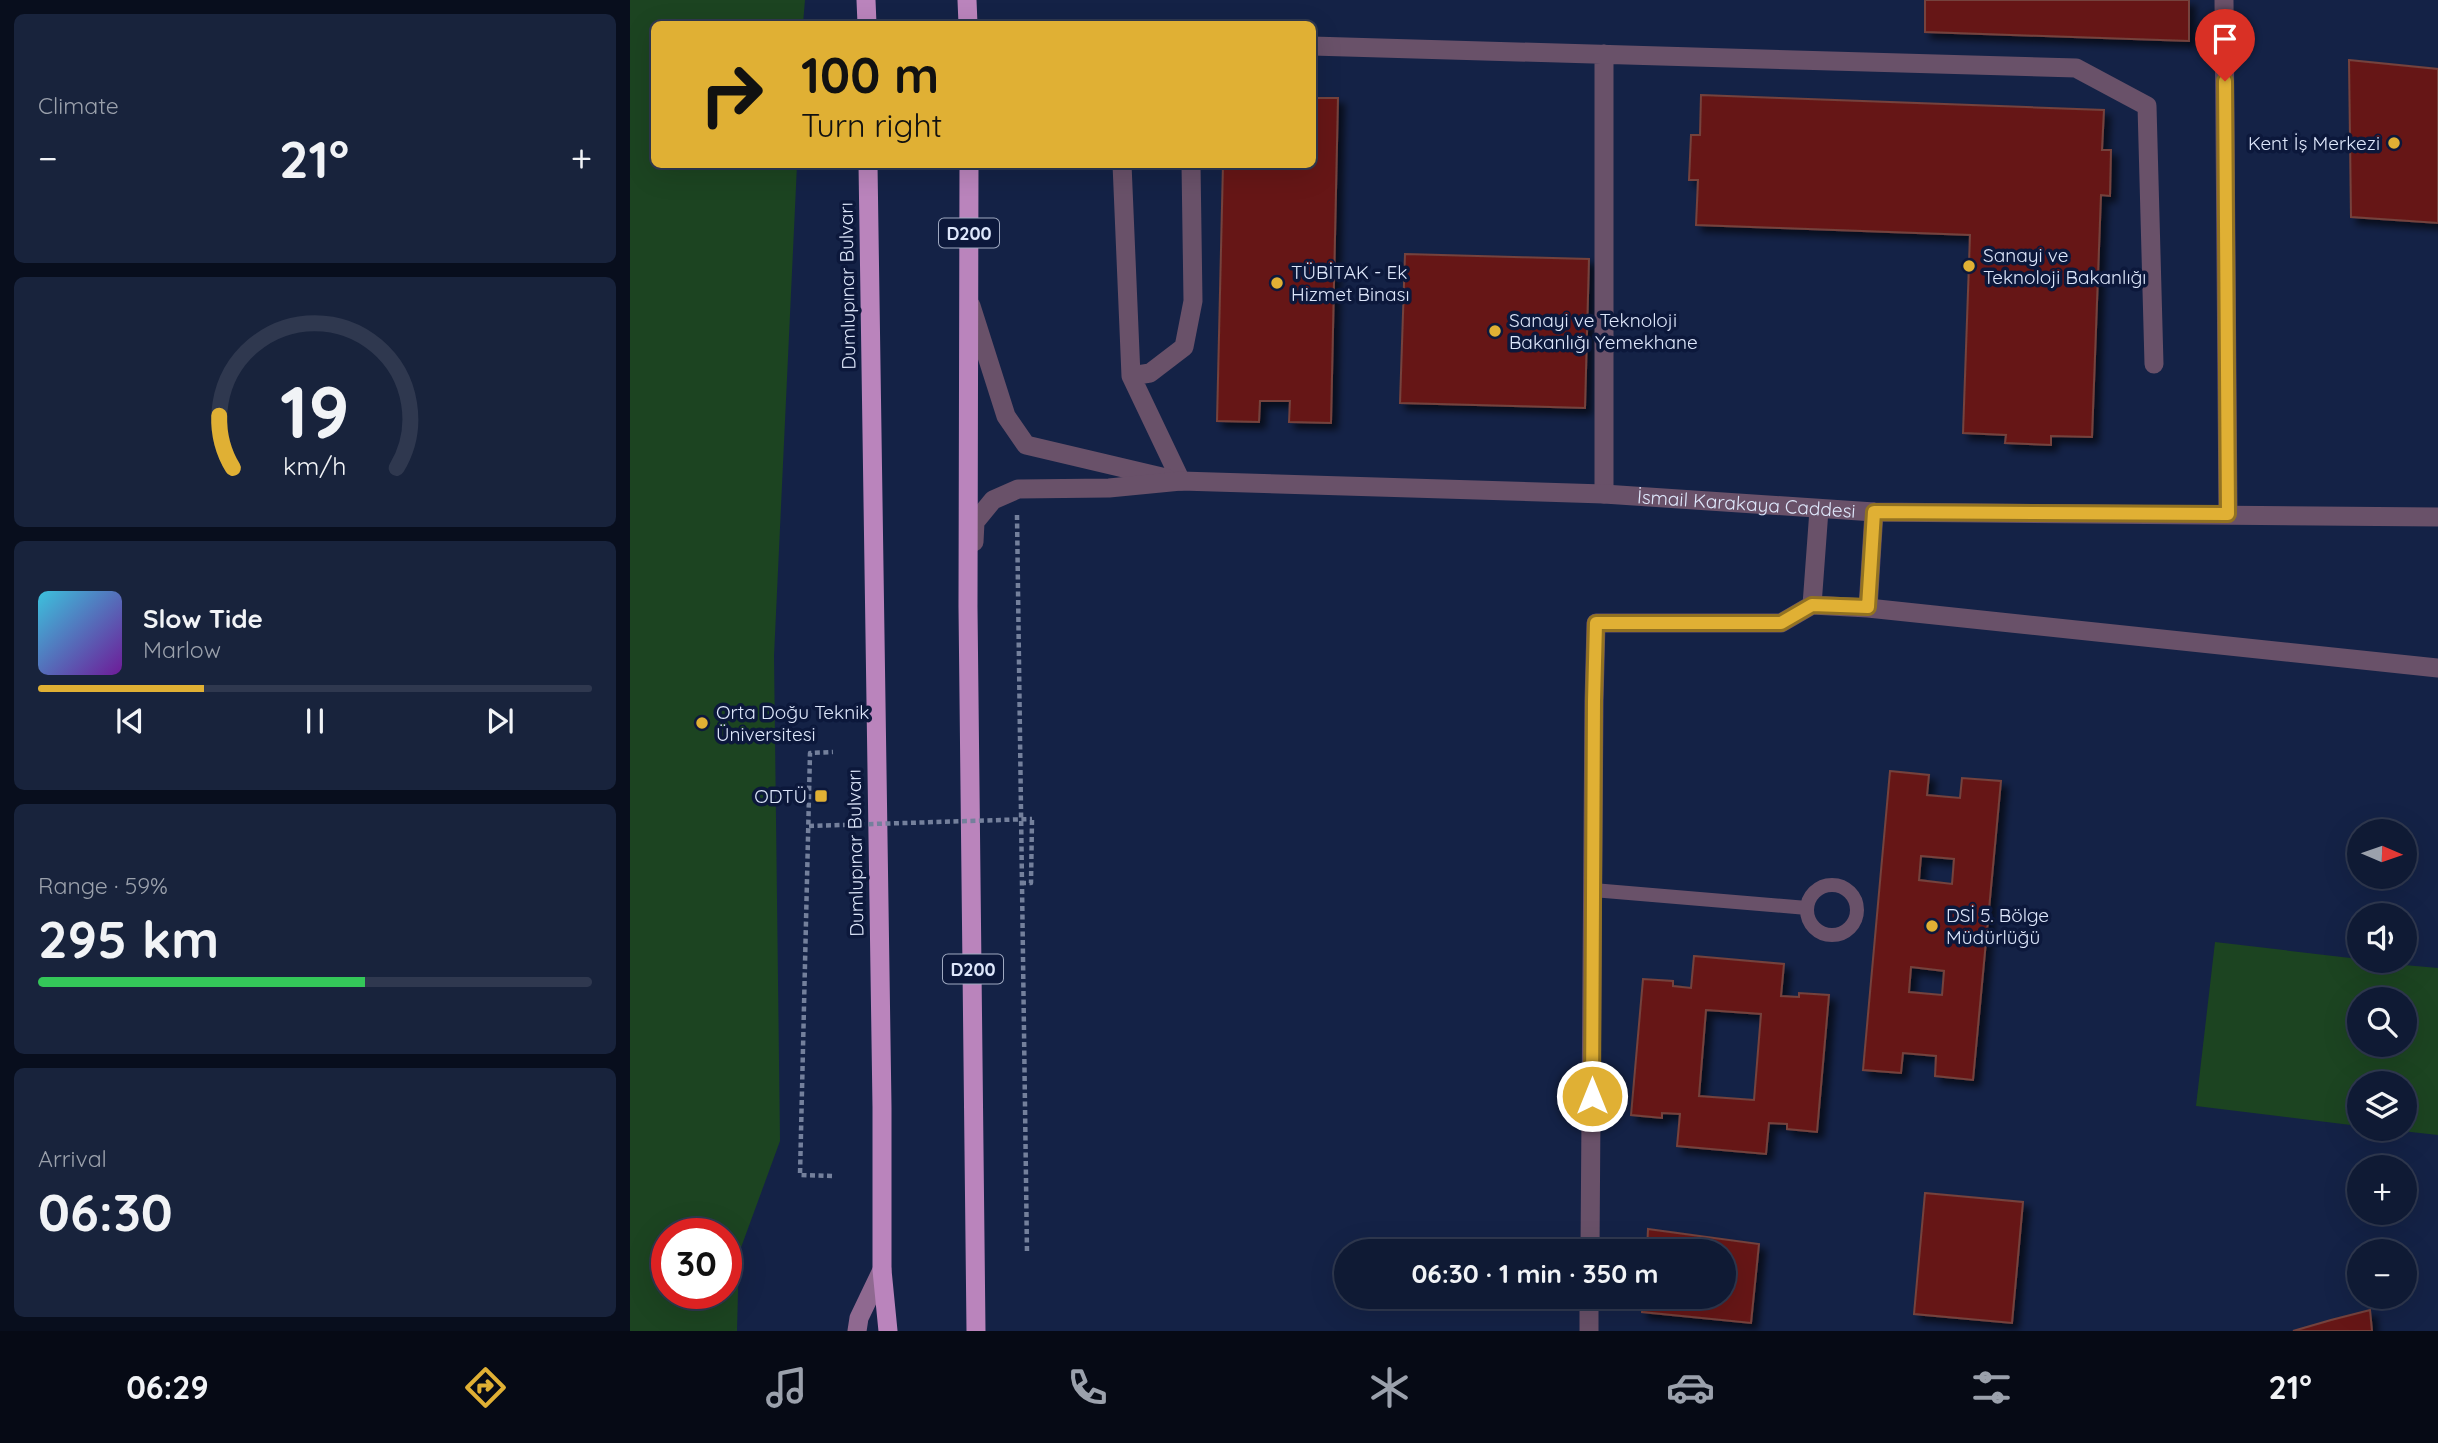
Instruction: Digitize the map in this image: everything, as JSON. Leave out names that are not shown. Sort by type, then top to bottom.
[{"type":"highway","points":[[866,0],[867,21]]},
{"type":"highway","points":[[967,0],[968,21]]},
{"type":"highway","name":"Dumlupınar Bulvarı","points":[[869,168],[882,1270],[888,1331]]},
{"type":"highway","name":"D200","points":[[969,168],[968,607],[976,1331]]},
{"type":"main road","points":[[857,1331],[859,1318],[882,1270]]},
{"type":"street","points":[[2224,0],[2228,514]]},
{"type":"street","points":[[1316,46],[2076,68],[2147,106],[2154,365]]},
{"type":"street","points":[[1604,54],[1604,494]]},
{"type":"street","points":[[1122,168],[1131,376],[1181,481]]},
{"type":"street","points":[[1131,376],[1150,373],[1184,347],[1193,301],[1191,168]]},
{"type":"street","name":"İsmail Karakaya Caddesi","points":[[969,301],[1006,416],[1026,446],[1181,481]]},
{"type":"street","name":"İsmail Karakaya Caddesi","points":[[968,607],[975,522],[993,500],[1018,489],[1109,488],[1181,481],[1604,494],[1874,512],[2438,517]]},
{"type":"street","points":[[1812,605],[1819,510]]},
{"type":"street","points":[[1868,607],[1874,512]]},
{"type":"street","points":[[1590,1239],[1596,623],[1781,623],[1812,605],[1868,607],[2438,668]]},
{"type":"street","points":[[1589,1309],[1589,1331]]},
{"type":"lane","points":[[1592,890],[1807,908]]},
{"type":"path","points":[[1017,507],[1027,1253]]},
{"type":"path","points":[[832,1176],[800,1175],[810,752],[833,752]]},
{"type":"path","points":[[808,826],[1032,819],[1031,883],[1021,883]]},
{"type":"green space","name":"Orta Doğu Teknik Üniversitesi","points":[[630,0],[805,0],[803,21],[651,21],[651,168],[797,168],[774,656],[780,1141],[742,1245],[742,1218],[651,1218],[651,1309],[738,1309],[737,1331],[630,1331]]},
{"type":"green space","points":[[2215,942],[2347,958],[2347,973],[2417,973],[2417,966],[2438,968],[2438,1135],[2417,1133],[2417,1071],[2347,1071],[2347,1125],[2196,1106]]},
{"type":"building","points":[[1925,0],[2189,0],[2189,41],[1925,32]]},
{"type":"building","name":"Kent İş Merkezi","points":[[2349,60],[2438,69],[2438,223],[2351,217]]},
{"type":"building","points":[[1701,95],[2104,110],[2102,150],[2111,150],[2110,196],[2101,195],[2092,437],[2051,436],[2051,445],[2005,443],[2006,435],[1963,433],[1970,235],[1696,225],[1698,180],[1689,180],[1691,135],[1700,135]]},
{"type":"building","name":"TÜBİTAK - Ek Hizmet Binası","points":[[1316,98],[1338,98],[1331,423],[1289,422],[1290,401],[1260,401],[1259,422],[1217,421],[1223,168],[1316,168]]},
{"type":"building","name":"Sanayi ve Teknoloji Bakanlığı Yemekhane","points":[[1405,254],[1589,259],[1585,408],[1400,403]]},
{"type":"building","name":"DSİ 5. Bölge Müdürlüğü","points":[[1890,771],[1929,775],[1927,795],[1960,798],[1962,778],[2001,781],[1973,1080],[1935,1076],[1936,1056],[1903,1053],[1901,1073],[1863,1070]],"holes":[[[1921,856],[1954,859],[1952,884],[1919,880]],[[1911,967],[1944,971],[1942,995],[1909,992]]]},
{"type":"building","points":[[1694,956],[1784,964],[1781,996],[1799,997],[1799,993],[1829,995],[1817,1132],[1787,1129],[1787,1124],[1769,1123],[1766,1154],[1677,1146],[1680,1114],[1662,1113],[1662,1118],[1631,1115],[1643,979],[1673,981],[1673,986],[1691,988]],"holes":[[[1706,1010],[1761,1014],[1754,1100],[1699,1096]]]},
{"type":"building","points":[[1925,1193],[2023,1202],[2012,1323],[1914,1314]]},
{"type":"building","points":[[1648,1229],[1722,1239],[1648,1239]]},
{"type":"building","points":[[1736,1241],[1759,1244],[1751,1323],[1642,1312],[1642,1309],[1736,1309]]},
{"type":"building","points":[[2370,1310],[2372,1331],[2293,1331],[2331,1320]]},
{"type":"place","name":"Kent İş Merkezi","points":[[2394,143]]},
{"type":"place","name":"Sanayi ve Teknoloji Bakanlığı","points":[[1969,266]]},
{"type":"place","name":"TÜBİTAK - Ek Hizmet Binası","points":[[1277,283]]},
{"type":"place","name":"Sanayi ve Teknoloji Bakanlığı Yemekhane","points":[[1495,331]]},
{"type":"place","name":"Orta Doğu Teknik Üniversitesi","points":[[702,723]]},
{"type":"place","name":"ODTÜ","points":[[821,796]]},
{"type":"place","name":"DSİ 5. Bölge Müdürlüğü","points":[[1932,926]]},
{"type":"route","points":[[1592,1096],[1596,623],[1781,623],[1812,605],[1868,607],[1874,512],[2228,514],[2225,81]]}]
